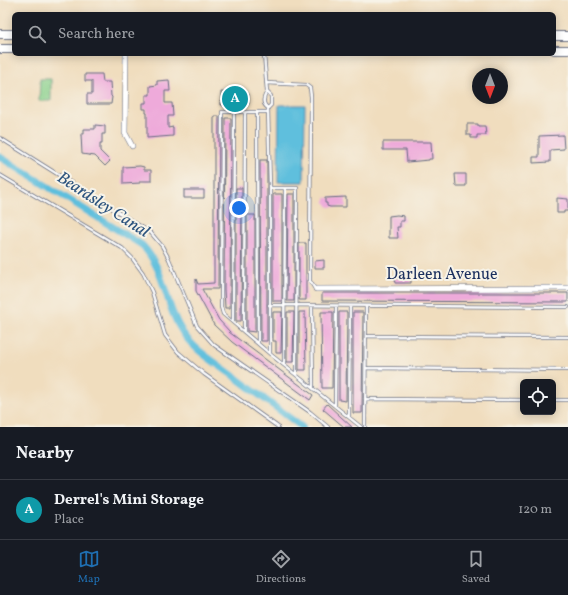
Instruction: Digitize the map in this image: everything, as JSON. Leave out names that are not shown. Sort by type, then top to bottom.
[{"type":"main road","points":[[0,34],[12,34]]},
{"type":"main road","points":[[556,36],[568,36]]},
{"type":"main road","points":[[0,49],[12,49]]},
{"type":"main road","points":[[556,50],[568,50]]},
{"type":"street","points":[[126,56],[126,133],[132,146]]},
{"type":"street","name":"Darleen Avenue","points":[[316,289],[568,288]]},
{"type":"lane","points":[[264,56],[267,92],[271,96],[271,105],[268,110],[270,188],[270,354]]},
{"type":"lane","points":[[266,83],[306,85],[310,88],[312,97],[310,281],[316,289]]},
{"type":"lane","points":[[267,92],[264,97],[264,102],[268,110]]},
{"type":"lane","points":[[268,110],[257,112],[222,112],[222,314],[284,366],[361,427]]},
{"type":"lane","points":[[233,322],[234,112]]},
{"type":"lane","points":[[244,332],[245,112]]},
{"type":"lane","points":[[257,112],[258,344]]},
{"type":"lane","points":[[0,138],[151,233],[162,246],[169,259],[197,326],[209,340],[310,412],[328,427]]},
{"type":"lane","points":[[0,175],[122,248],[132,258],[143,273],[152,292],[165,335],[178,352],[204,374],[278,427]]},
{"type":"lane","points":[[270,188],[296,188],[296,375]]},
{"type":"lane","points":[[284,366],[286,188]]},
{"type":"lane","points":[[269,305],[568,307]]},
{"type":"lane","points":[[312,306],[313,388]]},
{"type":"lane","points":[[335,406],[336,306]]},
{"type":"lane","points":[[350,306],[350,418]]},
{"type":"lane","points":[[365,427],[366,306]]},
{"type":"lane","points":[[366,336],[568,337]]},
{"type":"lane","points":[[366,368],[568,370]]},
{"type":"lane","points":[[366,399],[520,400]]},
{"type":"lane","points":[[556,400],[568,400]]},
{"type":"green space","points":[[40,79],[51,79],[51,101],[39,101]]},
{"type":"water","points":[[279,105],[305,105],[304,182],[278,182]]},
{"type":"building","points":[[85,74],[102,74],[103,82],[110,82],[112,97],[111,104],[87,104],[87,94],[92,94],[92,81],[85,81]]},
{"type":"building","points":[[169,80],[170,91],[165,91],[165,103],[172,103],[173,116],[168,116],[168,128],[173,127],[173,136],[147,138],[147,113],[146,109],[143,109],[143,103],[146,103],[146,95],[150,95],[150,86],[157,85],[157,81]]},
{"type":"building","points":[[221,92],[249,94],[249,104],[221,105]]},
{"type":"building","points":[[214,116],[219,116],[218,289],[202,289],[219,320],[229,332],[313,395],[310,400],[232,342],[214,325],[196,291],[196,279],[198,284],[214,283]]},
{"type":"building","points":[[225,118],[231,118],[230,308],[225,308],[224,289]]},
{"type":"building","points":[[467,124],[478,124],[478,126],[485,126],[486,135],[477,135],[477,138],[471,138],[471,135],[467,135]]},
{"type":"building","points":[[95,125],[105,126],[105,134],[102,134],[100,151],[110,161],[105,166],[95,156],[82,154],[81,134],[84,134],[84,129],[95,129]]},
{"type":"building","points":[[563,135],[564,149],[550,150],[550,162],[533,163],[533,157],[539,157],[539,136]]},
{"type":"building","points":[[383,142],[431,142],[432,159],[407,162],[406,150],[383,150]]},
{"type":"building","points":[[260,160],[267,160],[267,341],[261,341]]},
{"type":"building","points":[[123,167],[144,167],[144,170],[151,170],[151,181],[123,184]]},
{"type":"building","points":[[455,174],[466,174],[466,186],[456,186]]},
{"type":"building","points":[[236,188],[242,188],[241,321],[236,321]]},
{"type":"building","points":[[184,190],[204,190],[204,198],[184,198]]},
{"type":"building","points":[[273,194],[282,194],[282,301],[273,301]]},
{"type":"building","points":[[288,194],[294,194],[294,301],[287,301]]},
{"type":"building","points":[[346,197],[346,207],[330,207],[327,206],[327,203],[325,203],[325,198]]},
{"type":"building","points":[[557,198],[568,199],[568,211],[564,211],[564,213],[557,213]]},
{"type":"building","points":[[247,215],[255,215],[255,332],[247,331]]},
{"type":"building","points":[[389,216],[404,216],[404,221],[400,221],[400,227],[397,227],[398,238],[389,238]]},
{"type":"building","points":[[299,243],[306,243],[306,300],[299,300]]},
{"type":"building","points":[[324,260],[324,268],[315,268],[315,261]]},
{"type":"building","points":[[394,278],[411,278],[411,283],[395,283]]},
{"type":"building","points":[[322,293],[568,293],[568,302],[322,301]]},
{"type":"building","points":[[273,312],[282,312],[281,353],[276,353],[276,341],[273,341]]},
{"type":"building","points":[[287,312],[294,312],[293,362],[287,362]]},
{"type":"building","points":[[299,312],[305,312],[306,370],[299,370]]},
{"type":"building","points":[[321,312],[333,312],[332,388],[322,388]]},
{"type":"building","points":[[339,312],[347,312],[346,401],[339,400]]},
{"type":"building","points":[[353,312],[363,312],[362,413],[353,413]]},
{"type":"building","points":[[327,404],[352,427],[344,427],[323,409]]},
{"type":"waterway","name":"Beardsley Canal","points":[[0,157],[142,245],[156,266],[177,322],[183,333],[193,345],[302,427]]},
{"type":"place","name":"Derrel's Mini Storage","points":[[235,99]]}]
